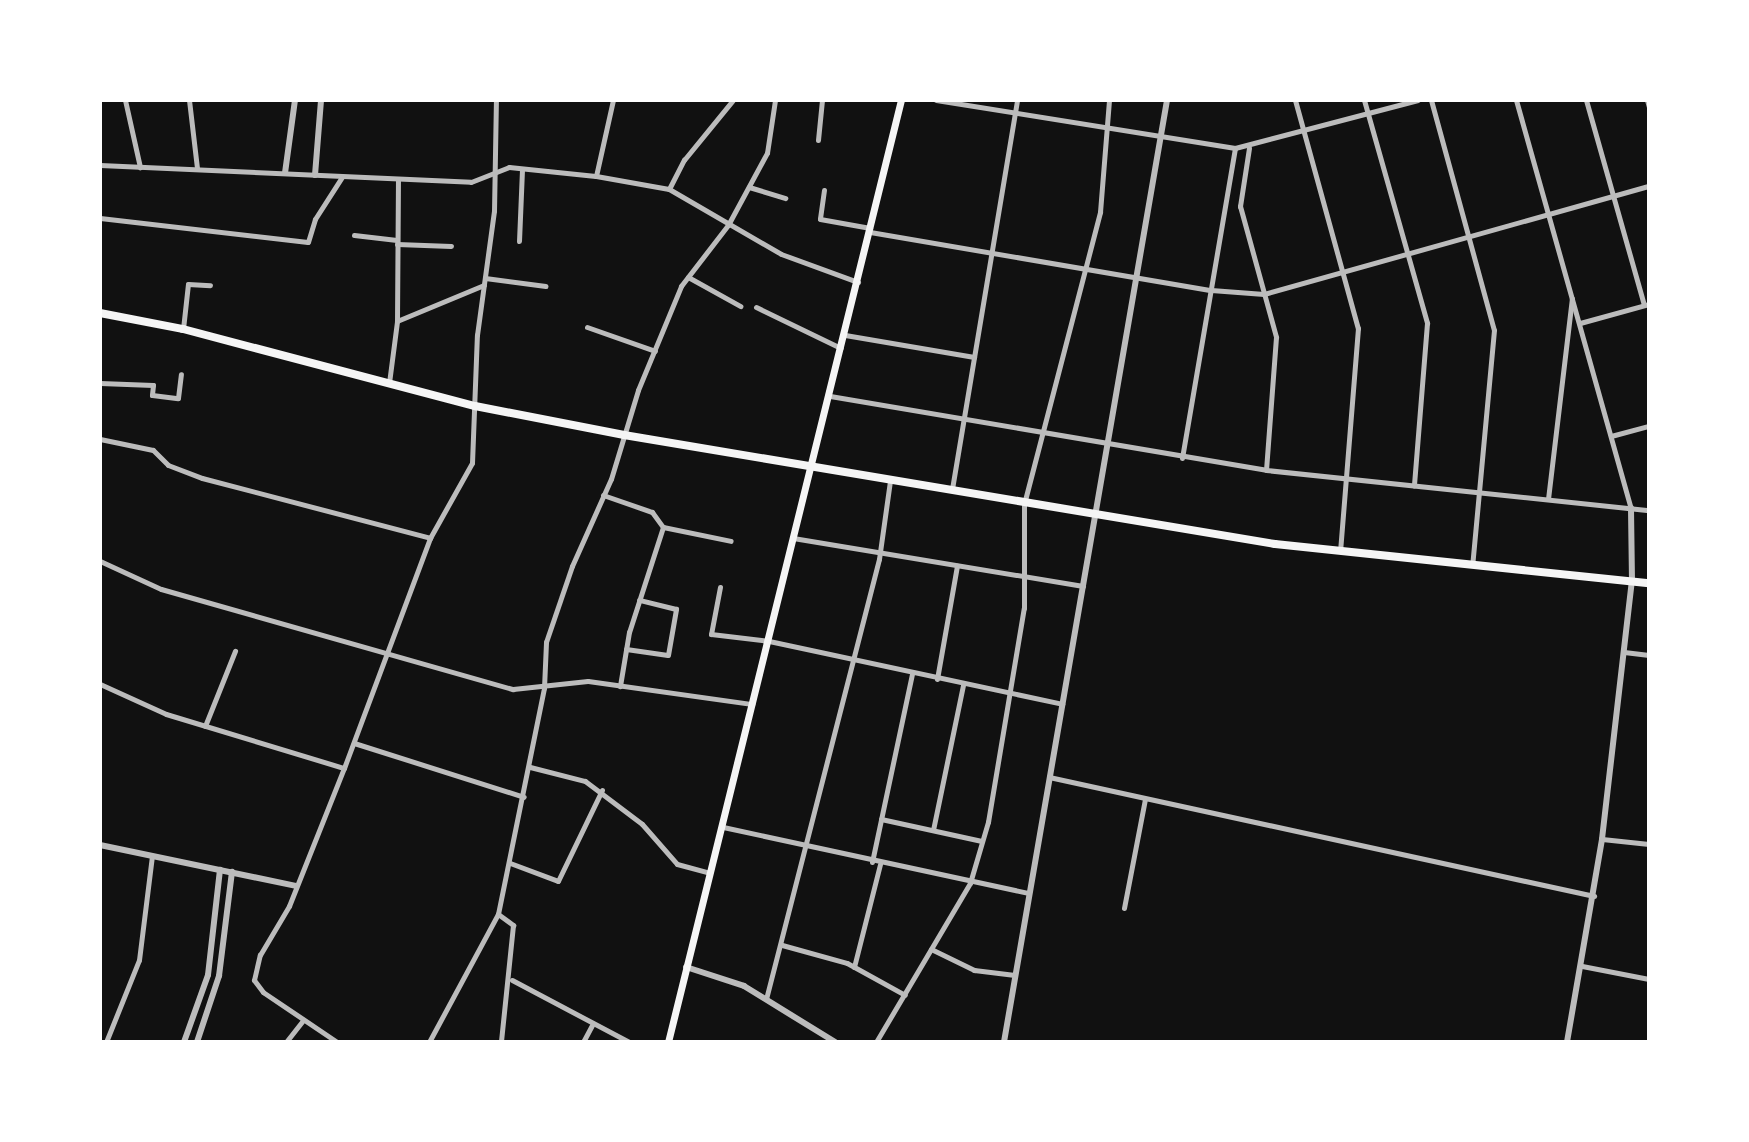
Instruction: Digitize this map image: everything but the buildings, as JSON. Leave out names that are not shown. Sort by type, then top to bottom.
[{"type":"highway","points":[[100,313],[183,329],[475,406],[624,435],[1024,504],[1340,552],[1649,583]]},
{"type":"main road","points":[[668,1042],[901,100]]},
{"type":"street","points":[[125,100],[140,167]]},
{"type":"street","points":[[189,100],[197,168]]},
{"type":"street","points":[[285,173],[295,100]]},
{"type":"street","points":[[315,175],[321,100]]},
{"type":"street","points":[[337,1042],[303,1020],[254,980],[260,955],[296,886],[354,743],[430,538],[472,463],[495,171],[496,100]]},
{"type":"street","points":[[596,176],[613,100]]},
{"type":"street","points":[[669,189],[684,160],[733,100]]},
{"type":"street","points":[[429,1042],[498,914],[544,688],[546,642],[655,351],[688,277],[728,225],[749,187],[770,141],[775,100]]},
{"type":"street","points":[[818,140],[822,100]]},
{"type":"street","points":[[936,100],[968,101],[1235,148],[1249,148],[1418,100]]},
{"type":"street","points":[[951,491],[1017,100]]},
{"type":"street","points":[[876,1042],[970,883],[982,841],[1011,694],[1023,577],[1024,504],[1104,188],[1109,100]]},
{"type":"street","points":[[1004,1042],[1167,100]]},
{"type":"street","points":[[1295,100],[1358,328],[1359,357],[1340,552]]},
{"type":"street","points":[[1364,100],[1428,336],[1414,485]]},
{"type":"street","points":[[1431,100],[1494,330],[1472,565]]},
{"type":"street","points":[[1516,100],[1631,508],[1632,581],[1602,839],[1595,896],[1567,1042]]},
{"type":"street","points":[[1580,323],[1646,305],[1586,100]]},
{"type":"street","points":[[1647,100],[1649,107]]},
{"type":"street","points":[[1182,458],[1235,148]]},
{"type":"street","points":[[1249,148],[1240,206],[1277,357],[1266,470]]},
{"type":"street","points":[[100,165],[471,182],[495,171],[522,169],[596,176],[669,189],[781,254],[858,282]]},
{"type":"street","points":[[519,241],[522,169]]},
{"type":"street","points":[[100,218],[308,242],[315,219],[342,176]]},
{"type":"street","points":[[389,383],[397,321],[398,179]]},
{"type":"street","points":[[824,190],[820,219],[1211,290],[1264,294],[1649,186]]},
{"type":"street","points":[[749,187],[785,198]]},
{"type":"street","points":[[354,235],[451,246]]},
{"type":"street","points":[[688,277],[740,306]]},
{"type":"street","points":[[397,321],[484,282],[545,286]]},
{"type":"street","points":[[183,329],[188,284],[210,285]]},
{"type":"street","points":[[1548,499],[1572,297]]},
{"type":"street","points":[[756,307],[842,348]]},
{"type":"street","points":[[587,327],[655,351]]},
{"type":"street","points":[[845,335],[974,357]]},
{"type":"street","points":[[100,383],[153,385],[152,395],[178,398],[181,374]]},
{"type":"street","points":[[830,396],[1266,470],[1649,510]]},
{"type":"street","points":[[1611,436],[1649,426]]},
{"type":"street","points":[[100,439],[153,450],[168,465],[202,478],[430,538]]},
{"type":"street","points":[[766,999],[880,553],[890,481]]},
{"type":"street","points":[[603,495],[652,512],[663,527],[731,541]]},
{"type":"street","points":[[620,686],[639,600],[663,527]]},
{"type":"street","points":[[793,538],[1083,586]]},
{"type":"street","points":[[100,561],[161,589],[513,689],[588,681],[753,704]]},
{"type":"street","points":[[937,679],[957,566]]},
{"type":"street","points":[[720,587],[711,634],[769,641],[1062,704]]},
{"type":"street","points":[[626,649],[668,655],[676,609],[639,600]]},
{"type":"street","points":[[205,726],[235,651]]},
{"type":"street","points":[[1624,652],[1649,655]]},
{"type":"street","points":[[872,862],[912,674]]},
{"type":"street","points":[[100,684],[205,726],[344,768]]},
{"type":"street","points":[[933,830],[963,685]]},
{"type":"street","points":[[354,743],[524,797]]},
{"type":"street","points":[[530,767],[585,781],[602,790],[677,864],[710,873]]},
{"type":"street","points":[[1049,777],[1595,896]]},
{"type":"street","points":[[510,863],[558,881],[602,790]]},
{"type":"street","points":[[1124,908],[1145,799]]},
{"type":"street","points":[[881,819],[982,841]]},
{"type":"street","points":[[723,827],[880,864],[1029,893]]},
{"type":"street","points":[[1602,839],[1649,844]]},
{"type":"street","points":[[100,845],[296,886]]},
{"type":"street","points":[[106,1042],[139,960],[152,856]]},
{"type":"street","points":[[854,967],[880,864]]},
{"type":"street","points":[[184,1042],[208,975],[220,870]]},
{"type":"street","points":[[197,1042],[217,987],[232,872]]},
{"type":"street","points":[[498,914],[513,925],[512,980],[501,1042]]},
{"type":"street","points":[[782,945],[854,967],[905,995]]},
{"type":"street","points":[[931,949],[974,970],[1015,975]]},
{"type":"street","points":[[1582,966],[1649,979]]},
{"type":"street","points":[[686,967],[731,980],[835,1042]]},
{"type":"street","points":[[512,980],[629,1042]]},
{"type":"street","points":[[286,1042],[303,1020]]},
{"type":"street","points":[[583,1042],[593,1023]]}]
